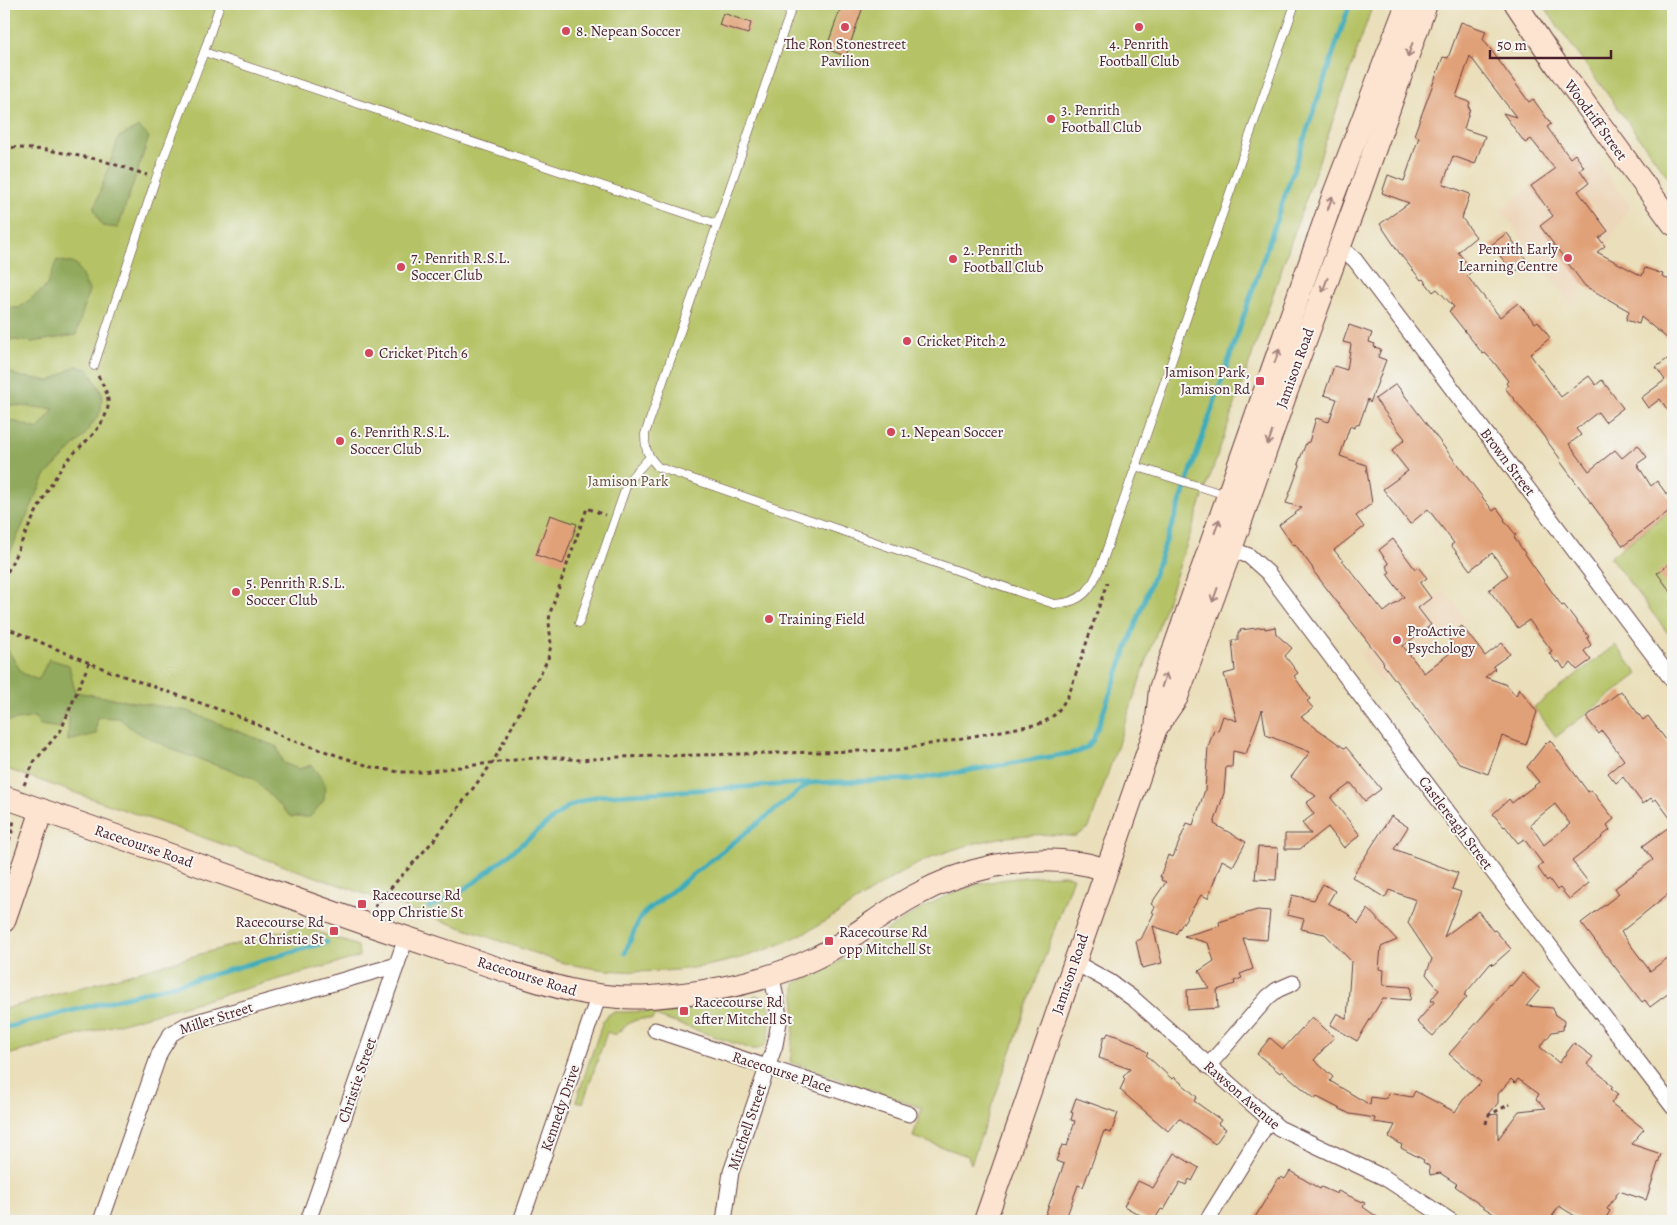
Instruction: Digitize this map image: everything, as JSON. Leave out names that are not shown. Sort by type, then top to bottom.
[{"type":"main road","name":"Jamison Road","points":[[985,1221],[1156,728],[1160,689],[1334,194],[1407,4]]},
{"type":"main road","name":"Jamison Road","points":[[1156,728],[1177,697],[1232,549],[1426,4]]},
{"type":"main road","name":"Woodriff Street","points":[[1517,7],[1558,67],[1673,224]]},
{"type":"main road","name":"Racecourse Road","points":[[13,793],[42,810],[406,938],[555,987],[599,995],[647,997],[692,993],[772,976],[836,947],[913,897],[958,875],[999,866],[1049,861],[1079,863],[1107,870]]},
{"type":"main road","points":[[4,921],[42,810]]},
{"type":"street","name":"Brown Street","points":[[1340,247],[1355,260],[1673,681]]},
{"type":"street","name":"Castlereagh Street","points":[[1232,549],[1248,556],[1268,573],[1673,1107]]},
{"type":"street","name":"Christie Street","points":[[308,1221],[406,938]]},
{"type":"street","name":"Rawson Avenue","points":[[1074,962],[1110,982],[1135,1000],[1269,1120],[1286,1132],[1385,1178],[1450,1221]]},
{"type":"street","name":"Miller Street","points":[[101,1221],[160,1052],[171,1034],[186,1025],[397,965]]},
{"type":"street","name":"Mitchell Street","points":[[724,1221],[731,1172],[775,1045],[779,1022],[772,976]]},
{"type":"street","points":[[1208,1066],[1268,997],[1277,990],[1292,983]]},
{"type":"street","name":"Kennedy Drive","points":[[521,1221],[599,995]]},
{"type":"street","name":"Racecourse Place","points":[[655,1030],[909,1114]]},
{"type":"street","points":[[1207,1221],[1269,1120]]},
{"type":"lane","points":[[94,366],[156,178],[204,52],[220,4]]},
{"type":"lane","points":[[793,4],[645,434],[645,447],[649,458],[658,467],[1054,604],[1067,604],[1076,600],[1086,592],[1094,581],[1294,4]]},
{"type":"lane","points":[[204,52],[717,224]]},
{"type":"lane","points":[[579,623],[628,481],[649,458]]},
{"type":"lane","points":[[1134,466],[1228,496]]},
{"type":"path","points":[[4,147],[48,150],[101,160],[156,178]]},
{"type":"path","points":[[4,579],[42,499],[61,468],[95,431],[104,418],[108,408],[108,394],[94,366]]},
{"type":"path","points":[[368,924],[377,903],[434,840],[492,762],[548,660],[551,645],[550,614],[587,508],[615,518]]},
{"type":"path","points":[[4,627],[109,672],[243,718],[288,739],[372,767],[399,772],[421,772],[492,762],[552,757],[580,760],[618,757],[897,750],[1039,724],[1051,719],[1069,694],[1108,582]]},
{"type":"path","points":[[13,793],[34,762],[61,730],[89,663]]},
{"type":"path","points":[[4,856],[12,832],[14,818]]},
{"type":"path","points":[[1486,1124],[1489,1115],[1510,1104]]},
{"type":"shaded area","name":"Penrith Early Learning Centre","points":[[1586,146],[1630,206],[1572,307],[1500,209]]},
{"type":"shaded area","points":[[1444,590],[1466,619],[1381,684],[1359,654]]},
{"type":"green space","name":"Jamison Park","points":[[4,4],[1373,4],[1089,828],[1074,836],[1041,835],[999,838],[932,857],[900,873],[824,922],[794,938],[762,951],[729,961],[695,968],[625,971],[591,968],[557,961],[4,768]]},
{"type":"green space","points":[[1543,4],[1673,4],[1673,184],[1554,21]]},
{"type":"green space","points":[[139,127],[149,137],[118,228],[102,226],[94,209],[119,137]]},
{"type":"green space","points":[[57,260],[76,264],[89,290],[76,335],[33,342],[4,339],[4,307],[19,308],[46,287]]},
{"type":"green space","points":[[76,366],[88,369],[102,393],[101,411],[84,436],[45,476],[4,566],[4,418],[38,429],[54,409],[9,405],[4,402],[4,369],[18,376],[50,381]]},
{"type":"green space","points":[[1673,509],[1673,640],[1610,557]]},
{"type":"green space","points":[[4,644],[22,673],[38,680],[49,659],[69,665],[75,692],[188,711],[277,747],[283,763],[299,769],[311,765],[325,783],[324,800],[310,817],[291,817],[253,778],[178,752],[133,730],[119,718],[97,717],[96,734],[68,741],[69,718],[65,708],[60,728],[40,725],[35,717],[4,722]]},
{"type":"green space","points":[[1615,645],[1638,674],[1556,737],[1534,707]]},
{"type":"green space","points":[[1065,875],[1073,877],[971,1164],[968,1156],[913,1137],[922,1108],[790,1062],[795,1016],[795,983],[835,964],[933,903],[966,888],[1002,880]]},
{"type":"green space","points":[[301,926],[358,946],[359,957],[4,1056],[4,1009]]},
{"type":"green space","points":[[756,996],[768,1002],[770,1011],[769,1035],[766,1043],[761,1048],[751,1049],[655,1016],[652,1020],[636,1020],[615,1035],[607,1032],[583,1103],[576,1101],[603,1021],[608,1015],[614,1012],[677,1011]]},
{"type":"building","name":"The Ron Stonestreet Pavilion","points":[[842,4],[864,4],[846,56],[826,49]]},
{"type":"building","points":[[723,13],[751,23],[748,34],[719,25]]},
{"type":"building","points":[[1461,22],[1486,31],[1483,39],[1529,102],[1533,99],[1551,124],[1547,127],[1570,158],[1575,154],[1584,167],[1580,170],[1589,183],[1578,191],[1608,231],[1599,238],[1605,246],[1597,252],[1642,276],[1645,268],[1663,274],[1662,277],[1673,281],[1673,343],[1641,317],[1639,324],[1626,320],[1629,311],[1585,286],[1540,226],[1553,216],[1531,186],[1555,169],[1531,139],[1525,143],[1503,113],[1516,117],[1470,56],[1456,97],[1470,102],[1464,129],[1485,136],[1475,164],[1453,156],[1443,184],[1470,194],[1462,218],[1476,237],[1458,252],[1472,271],[1467,276],[1500,317],[1518,303],[1535,323],[1538,321],[1550,338],[1530,354],[1561,397],[1589,376],[1596,385],[1602,380],[1623,408],[1605,422],[1598,412],[1576,429],[1581,435],[1569,444],[1589,471],[1615,450],[1622,458],[1638,445],[1647,457],[1637,464],[1651,486],[1657,481],[1673,503],[1673,508],[1623,546],[1539,430],[1505,388],[1508,386],[1506,383],[1508,381],[1493,361],[1485,353],[1483,354],[1449,311],[1454,307],[1437,289],[1433,292],[1423,279],[1421,280],[1400,254],[1380,224],[1409,203],[1382,193],[1388,175],[1404,181],[1419,137],[1414,135],[1443,57],[1448,58]]},
{"type":"building","points":[[1507,233],[1528,262],[1514,273],[1491,245]]},
{"type":"building","points":[[1349,325],[1372,333],[1369,342],[1375,344],[1374,347],[1381,349],[1378,357],[1386,360],[1370,403],[1368,399],[1359,425],[1356,424],[1354,428],[1350,426],[1340,456],[1366,465],[1372,503],[1356,516],[1364,527],[1334,550],[1384,612],[1404,597],[1387,574],[1390,572],[1386,566],[1389,564],[1379,550],[1393,539],[1415,569],[1418,567],[1427,578],[1420,583],[1431,598],[1418,608],[1431,625],[1403,646],[1424,673],[1454,650],[1451,645],[1453,644],[1448,637],[1462,626],[1485,656],[1502,643],[1510,654],[1493,666],[1495,669],[1485,677],[1507,685],[1516,696],[1519,688],[1537,712],[1526,745],[1502,736],[1488,774],[1460,764],[1279,525],[1302,508],[1286,503],[1300,465],[1298,464],[1306,443],[1309,442],[1316,418],[1329,422],[1337,399],[1324,395],[1334,366],[1347,370],[1351,344],[1343,342]]},
{"type":"building","points":[[1673,355],[1673,418],[1660,399],[1648,408],[1641,398],[1665,380],[1656,367]]},
{"type":"building","points":[[1396,384],[1493,511],[1497,508],[1516,535],[1514,537],[1532,564],[1562,606],[1564,605],[1589,637],[1587,638],[1591,645],[1584,651],[1591,660],[1577,670],[1571,663],[1564,669],[1559,661],[1557,663],[1549,653],[1552,651],[1529,620],[1518,628],[1489,590],[1508,575],[1492,553],[1470,570],[1451,545],[1454,543],[1428,509],[1410,524],[1383,489],[1408,471],[1392,451],[1405,439],[1375,399]]},
{"type":"building","points":[[550,515],[577,524],[563,564],[536,555]]},
{"type":"building","points":[[1673,561],[1673,595],[1657,573]]},
{"type":"building","points":[[1265,627],[1265,629],[1275,627],[1276,634],[1292,648],[1285,656],[1298,673],[1294,676],[1310,699],[1307,701],[1313,708],[1301,717],[1344,748],[1346,747],[1381,789],[1365,801],[1351,783],[1331,798],[1360,835],[1344,848],[1328,827],[1300,849],[1285,849],[1285,834],[1311,834],[1302,823],[1314,814],[1306,803],[1316,796],[1291,777],[1310,752],[1266,735],[1262,710],[1246,754],[1233,751],[1232,767],[1226,767],[1224,793],[1214,824],[1246,842],[1233,866],[1222,860],[1208,898],[1201,895],[1176,934],[1153,926],[1162,963],[1142,968],[1136,941],[1141,939],[1154,913],[1152,912],[1155,907],[1151,904],[1166,882],[1161,880],[1162,877],[1160,877],[1168,855],[1173,857],[1187,823],[1193,825],[1205,790],[1208,747],[1214,730],[1218,731],[1223,716],[1237,721],[1224,674],[1235,671],[1232,640],[1238,640],[1238,632],[1241,632],[1240,630]]},
{"type":"building","points":[[1621,691],[1643,720],[1648,716],[1673,749],[1673,822],[1656,799],[1653,801],[1651,798],[1643,804],[1623,777],[1616,783],[1608,773],[1624,760],[1602,731],[1599,734],[1586,717]]},
{"type":"building","points":[[1550,740],[1588,792],[1591,790],[1614,819],[1607,825],[1610,830],[1602,838],[1572,861],[1589,883],[1569,899],[1560,888],[1557,890],[1549,879],[1547,881],[1538,868],[1543,864],[1524,839],[1518,843],[1493,814],[1509,799],[1512,803],[1539,782],[1527,767]],"holes":[[[1555,804],[1570,824],[1544,845],[1530,824]]]},
{"type":"building","points":[[1391,816],[1408,827],[1394,849],[1458,873],[1452,889],[1461,892],[1444,937],[1478,911],[1493,931],[1495,930],[1511,949],[1493,965],[1491,963],[1464,995],[1467,997],[1433,1036],[1417,1022],[1435,1001],[1430,1001],[1439,990],[1426,974],[1432,959],[1408,923],[1416,900],[1389,890],[1385,898],[1352,877]]},
{"type":"building","points":[[1673,824],[1673,890],[1621,932],[1650,971],[1673,954],[1673,990],[1650,1007],[1645,1000],[1642,1002],[1581,923],[1619,894],[1615,888],[1653,860],[1643,846]]},
{"type":"building","points":[[1258,847],[1278,848],[1276,880],[1255,879]]},
{"type":"building","points":[[1323,884],[1335,891],[1328,903],[1348,914],[1358,924],[1368,909],[1397,940],[1381,947],[1379,969],[1384,970],[1383,985],[1411,987],[1410,1000],[1383,998],[1357,1041],[1330,1025],[1337,1013],[1347,1019],[1351,961],[1325,934],[1301,929],[1304,919],[1287,915],[1292,895],[1314,900]]},
{"type":"building","points":[[1257,910],[1270,911],[1267,940],[1243,938],[1253,969],[1240,974],[1242,978],[1234,981],[1235,984],[1217,990],[1218,1008],[1188,1010],[1187,990],[1209,988],[1199,971],[1214,961],[1208,943],[1184,936],[1220,926],[1219,922]]},
{"type":"building","points":[[1522,973],[1540,989],[1526,1006],[1553,1008],[1554,1014],[1564,1021],[1563,1030],[1552,1032],[1540,1047],[1559,1063],[1574,1043],[1593,1057],[1587,1064],[1608,1081],[1613,1087],[1611,1089],[1618,1094],[1611,1103],[1644,1129],[1631,1144],[1661,1154],[1646,1200],[1619,1191],[1607,1209],[1610,1211],[1604,1221],[1583,1221],[1559,1206],[1549,1221],[1505,1221],[1483,1207],[1455,1186],[1457,1184],[1440,1173],[1430,1175],[1429,1166],[1423,1162],[1424,1160],[1401,1148],[1402,1145],[1389,1137],[1395,1125],[1374,1122],[1375,1118],[1350,1114],[1317,1097],[1315,1099],[1282,1071],[1280,1073],[1257,1054],[1270,1038],[1283,1049],[1312,1017],[1334,1037],[1314,1060],[1333,1077],[1330,1081],[1370,1105],[1371,1097],[1384,1099],[1387,1098],[1388,1093],[1412,1097],[1415,1091],[1455,1112],[1463,1100],[1481,1082],[1449,1054]],"holes":[[[1511,1079],[1515,1083],[1518,1079],[1539,1094],[1536,1099],[1546,1108],[1519,1111],[1498,1139],[1498,1114],[1488,1115],[1498,1103],[1498,1094]]]},
{"type":"building","points":[[1108,1033],[1135,1043],[1148,1053],[1146,1055],[1172,1079],[1174,1077],[1197,1097],[1194,1101],[1221,1120],[1218,1124],[1226,1129],[1215,1144],[1179,1118],[1168,1131],[1120,1090],[1125,1079],[1123,1077],[1130,1069],[1099,1058],[1104,1036],[1106,1037]]},
{"type":"building","points":[[1076,1098],[1118,1113],[1111,1133],[1104,1131],[1083,1187],[1078,1185],[1065,1221],[1043,1221],[1064,1164],[1056,1161],[1062,1145],[1067,1146],[1075,1121],[1071,1120],[1073,1113],[1071,1112]]},
{"type":"building","points":[[1174,1153],[1199,1168],[1192,1181],[1189,1179],[1186,1185],[1180,1182],[1164,1210],[1161,1209],[1155,1219],[1147,1219],[1124,1206],[1138,1181],[1153,1188]]},
{"type":"building","points":[[1290,1171],[1320,1189],[1321,1187],[1337,1194],[1338,1191],[1365,1203],[1363,1207],[1383,1221],[1253,1221],[1278,1178],[1285,1179]]},
{"type":"waterway","points":[[429,907],[450,898],[475,882],[566,808],[598,796],[809,783],[918,779],[1078,752],[1087,747],[1093,740],[1178,509],[1350,4]]},
{"type":"waterway","points":[[625,953],[638,922],[644,913],[809,783]]},
{"type":"waterway","points":[[4,1028],[193,980],[327,942]]},
{"type":"place","name":"The Ron Stonestreet Pavilion","points":[[845,27]]},
{"type":"place","name":"4. Penrith Football Club","points":[[1139,27]]},
{"type":"place","name":"8. Nepean Soccer","points":[[566,31]]},
{"type":"place","name":"3. Penrith Football Club","points":[[1051,119]]},
{"type":"place","name":"Penrith Early Learning Centre","points":[[1568,258]]},
{"type":"place","name":"2. Penrith Football Club","points":[[953,259]]},
{"type":"place","name":"7. Penrith R.S.L. Soccer Club","points":[[401,267]]},
{"type":"place","name":"Cricket Pitch 2","points":[[907,341]]},
{"type":"place","name":"Cricket Pitch 6","points":[[369,353]]},
{"type":"place","name":"Jamison Park, Jamison Rd","points":[[1260,381]]},
{"type":"place","name":"1. Nepean Soccer","points":[[891,432]]},
{"type":"place","name":"6. Penrith R.S.L. Soccer Club","points":[[340,441]]},
{"type":"place","name":"5. Penrith R.S.L. Soccer Club","points":[[236,592]]},
{"type":"place","name":"Training Field","points":[[769,619]]},
{"type":"place","name":"ProActive Psychology","points":[[1397,640]]},
{"type":"place","name":"Racecourse Rd opp Christie St","points":[[362,904]]},
{"type":"place","name":"Racecourse Rd at Christie St","points":[[334,931]]},
{"type":"place","name":"Racecourse Rd opp Mitchell St","points":[[829,941]]},
{"type":"place","name":"Racecourse Rd after Mitchell St","points":[[684,1011]]}]
